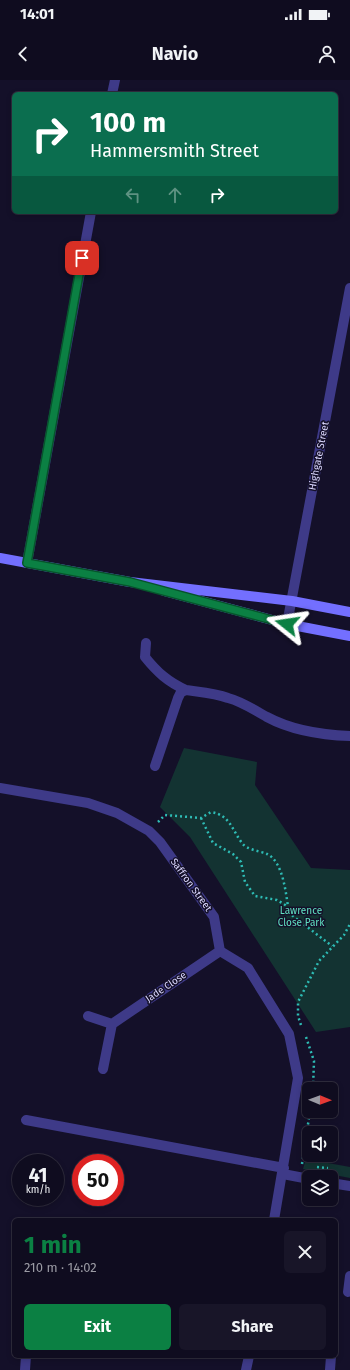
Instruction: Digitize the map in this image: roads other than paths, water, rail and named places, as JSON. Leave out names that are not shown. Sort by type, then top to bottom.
[{"type":"main road","points":[[0,558],[130,582],[292,601],[350,612]]},
{"type":"main road","points":[[130,582],[287,624],[350,636]]},
{"type":"street","points":[[112,92],[115,80]]},
{"type":"street","points":[[27,563],[91,214]]},
{"type":"street","name":"Highgate Street","points":[[287,624],[350,288]]},
{"type":"street","points":[[146,643],[145,657],[150,664],[163,678],[186,690],[227,697],[295,728],[334,735],[350,736]]},
{"type":"street","points":[[155,766],[178,698],[181,692],[186,690]]},
{"type":"street","name":"Saffron Street","points":[[0,788],[88,803],[117,813],[149,832],[160,842],[214,917],[220,951]]},
{"type":"street","points":[[220,951],[248,968],[289,1034],[298,1078],[274,1218]]},
{"type":"street","name":"Jade Close","points":[[112,1024],[220,951]]},
{"type":"street","points":[[88,1016],[112,1024],[103,1069]]},
{"type":"street","points":[[26,1120],[283,1171],[302,1177]]},
{"type":"street","points":[[338,1184],[350,1186]]},
{"type":"street","points":[[348,1292],[350,1276]]},
{"type":"street","points":[[25,1370],[26,1358]]},
{"type":"street","points":[[246,1370],[249,1358]]},
{"type":"street","points":[[330,1370],[331,1358]]},
{"type":"park label","name":"Lawrence Close Park","points":[[301,916]]}]
